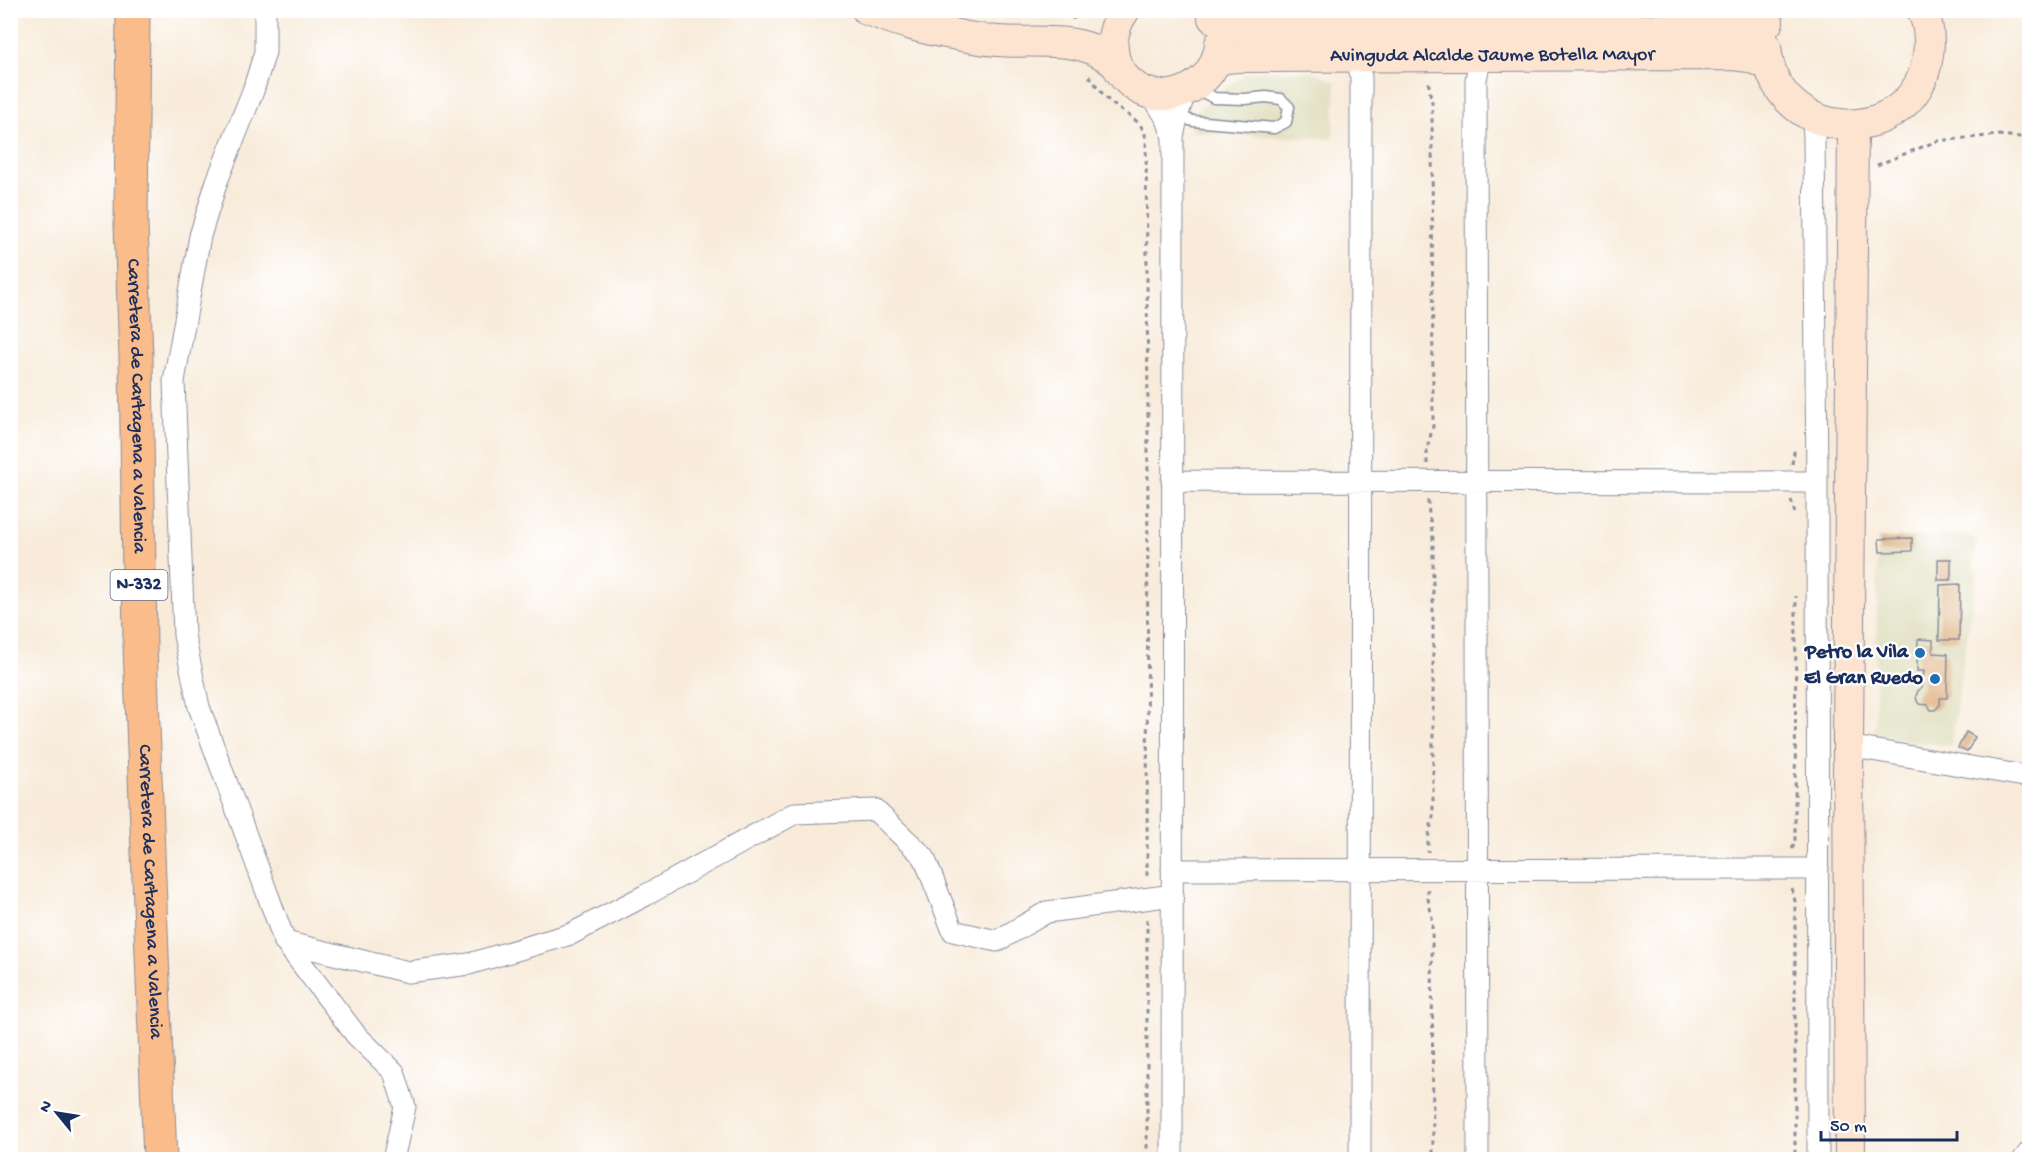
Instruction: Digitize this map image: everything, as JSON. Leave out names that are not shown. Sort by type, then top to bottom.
[{"type":"highway","name":"Carretera de Cartagena a Valencia","points":[[133,10],[131,225],[136,357],[140,635],[160,1160]]},
{"type":"street","points":[[265,10],[265,52],[253,91],[217,181],[200,236],[174,381],[184,635],[199,707],[285,942],[356,1035],[394,1072],[405,1107],[393,1160]]},
{"type":"street","points":[[867,10],[950,34],[998,41],[1070,43],[1099,52],[1101,69]]},
{"type":"street","points":[[1770,16],[1766,43],[1768,65],[1774,79],[1790,101],[1812,117],[1832,124],[1853,125],[1877,120],[1899,107],[1916,88],[1926,65],[1930,41],[1922,10]]},
{"type":"street","points":[[1172,1160],[1173,137],[1186,97],[1205,77],[1215,62],[1220,48],[1219,36],[1210,14]]},
{"type":"street","name":"Avinguda Alcalde Jaume Botella Mayor","points":[[1210,14],[1234,27],[1355,32],[1732,29],[1750,28],[1770,16]]},
{"type":"street","points":[[1070,43],[1092,36],[1121,16]]},
{"type":"street","points":[[1101,69],[1112,52],[1112,36],[1121,16]]},
{"type":"street","points":[[1355,32],[1361,77],[1360,1160]]},
{"type":"street","name":"Avinguda Alcalde Jaume Botella Mayor","points":[[1215,62],[1355,32],[1429,57],[1481,32],[1749,57],[1768,65]]},
{"type":"street","points":[[1478,1160],[1476,79],[1481,32]]},
{"type":"street","points":[[1101,69],[1140,91],[1162,97],[1176,95],[1186,97]]},
{"type":"street","points":[[1151,94],[1167,119],[1173,137]]},
{"type":"street","points":[[1812,117],[1817,482],[1818,1160]]},
{"type":"street","points":[[1850,1160],[1848,746],[1853,125]]},
{"type":"street","points":[[1172,481],[1817,482]]},
{"type":"street","points":[[1848,746],[2030,777]]},
{"type":"street","points":[[285,942],[408,972],[469,964],[571,934],[646,896],[795,813],[875,810],[924,857],[953,931],[997,940],[1047,912],[1173,895]]},
{"type":"street","points":[[1172,870],[1818,869]]},
{"type":"street","points":[[2023,1160],[2030,1151]]},
{"type":"lane","points":[[1186,97],[1245,99],[1266,97],[1281,99],[1289,107],[1286,122],[1274,128],[1193,121],[1183,118],[1186,97]]},
{"type":"path","points":[[1429,57],[1429,88],[1432,102],[1433,426],[1427,448],[1427,481],[1428,513],[1432,524],[1433,539],[1433,817],[1428,838],[1428,899],[1432,917],[1433,1160]]},
{"type":"path","points":[[1101,69],[1112,104],[1137,121],[1143,127],[1146,138],[1147,1160]]},
{"type":"path","points":[[1875,166],[1937,141],[1998,135],[2030,138]]},
{"type":"path","points":[[1795,441],[1791,499],[1796,518]]},
{"type":"path","points":[[1796,588],[1795,843],[1792,849],[1791,869],[1791,885],[1796,901],[1796,1160]]},
{"type":"shaded area","points":[[1248,71],[1312,71],[1336,82],[1333,139],[1192,132],[1193,114]]},
{"type":"shaded area","name":"Petro la Vila","points":[[1972,537],[1977,545],[1973,569],[1977,569],[1951,746],[1875,736],[1878,538]]},
{"type":"building","points":[[1912,538],[1912,551],[1880,552],[1879,539]]},
{"type":"building","points":[[1938,559],[1951,559],[1951,580],[1938,580]]},
{"type":"building","points":[[1960,584],[1959,640],[1939,640],[1940,585]]},
{"type":"building","name":"El Gran Ruedo","points":[[1918,639],[1933,640],[1933,653],[1948,654],[1947,698],[1940,698],[1940,705],[1935,710],[1917,701],[1916,696],[1922,687],[1924,671],[1917,671]]},
{"type":"building","points":[[1966,732],[1975,737],[1967,752],[1958,748]]},
{"type":"place","name":"Petro la Vila","points":[[1920,653]]},
{"type":"place","name":"El Gran Ruedo","points":[[1935,679]]}]
